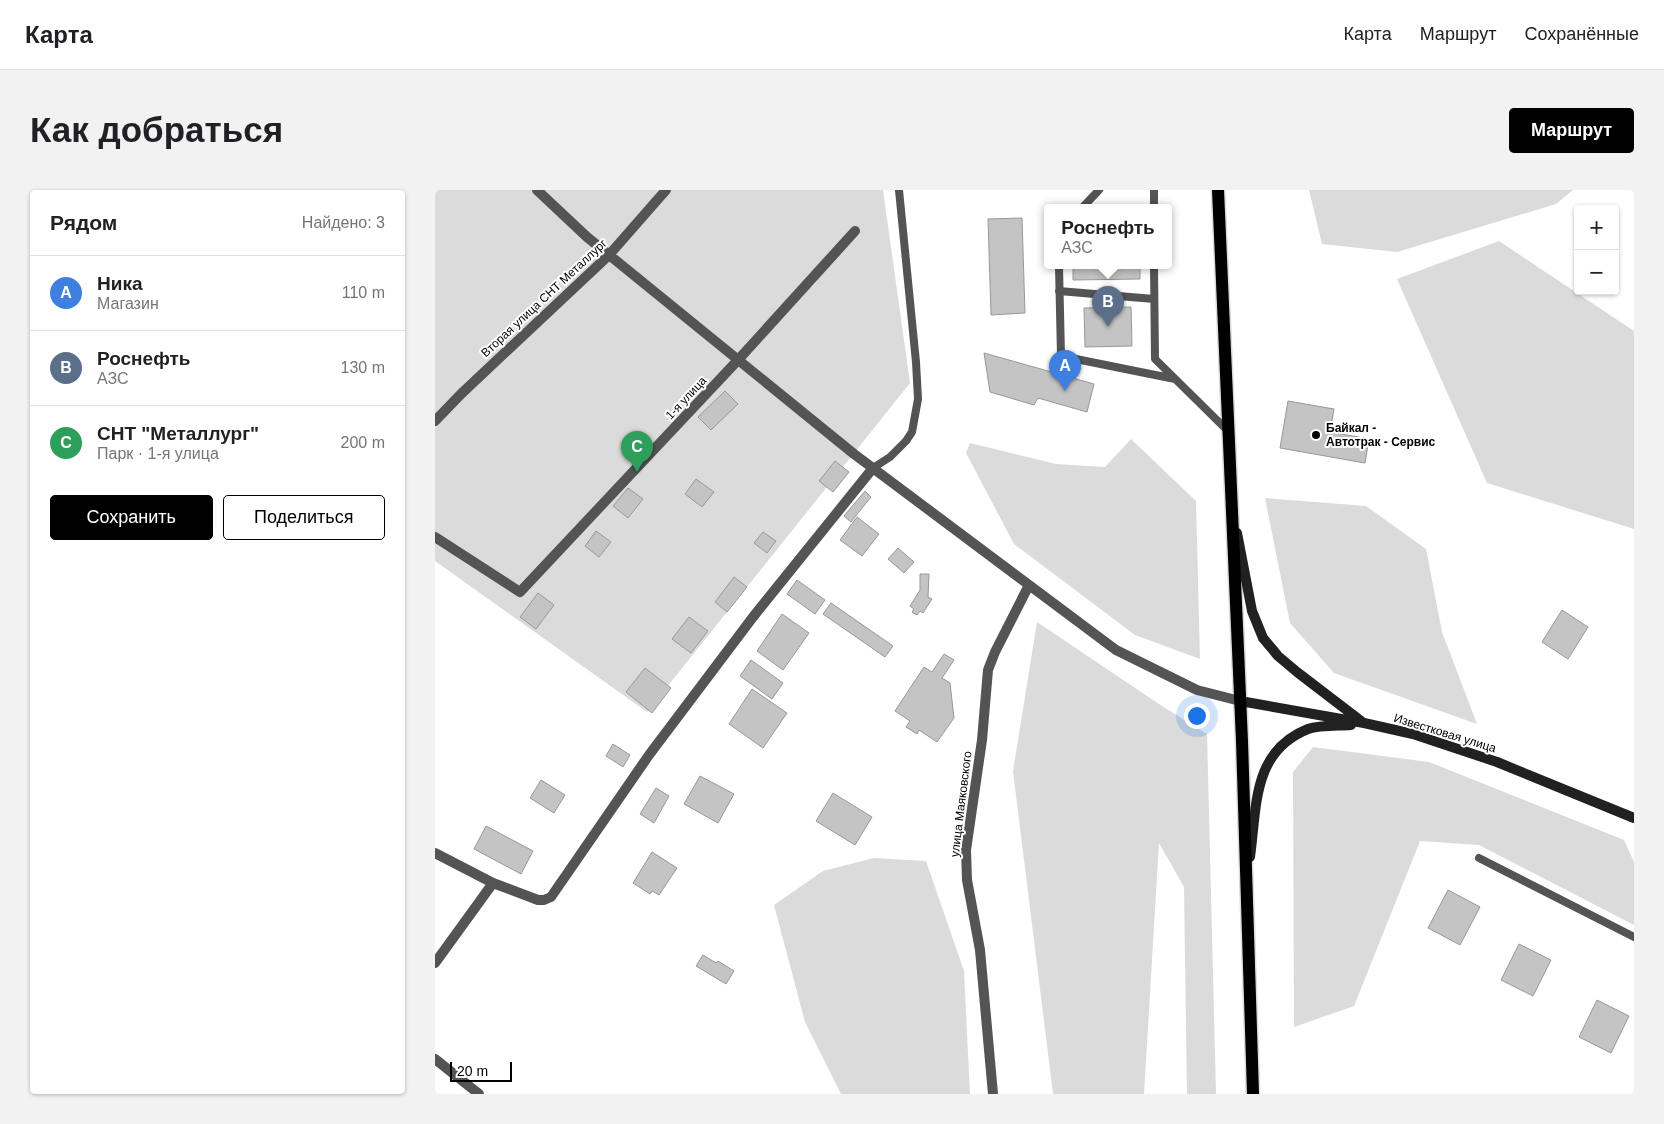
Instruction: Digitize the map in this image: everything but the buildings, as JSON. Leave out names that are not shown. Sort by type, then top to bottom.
[{"type":"main road","points":[[1218,190],[1247,880],[1253,1094]]},
{"type":"main road","points":[[1232,505],[1252,611],[1263,638],[1277,656],[1364,723]]},
{"type":"main road","name":"Известковая улица","points":[[1240,701],[1364,723],[1413,734],[1497,762],[1634,818]]},
{"type":"main road","points":[[1247,880],[1257,799],[1263,774],[1273,754],[1289,740],[1310,728],[1364,723]]},
{"type":"street","points":[[537,190],[587,237],[873,468],[1116,650],[1197,690],[1240,701]]},
{"type":"street","name":"Вторая улица СНТ Металлург","points":[[435,421],[461,394],[609,255],[666,190]]},
{"type":"street","name":"1-я улица","points":[[435,537],[520,592],[738,360],[855,231]]},
{"type":"street","points":[[435,853],[493,884],[538,900],[551,898],[649,755],[741,632],[873,468]]},
{"type":"street","name":"улица Маяковского","points":[[993,1094],[980,950],[967,880],[966,850],[982,740],[988,670],[995,652],[1029,585]]},
{"type":"street","points":[[435,963],[493,884]]},
{"type":"street","points":[[435,1060],[479,1094]]},
{"type":"lane","points":[[873,468],[890,457],[912,432],[918,400],[917,362],[899,190]]},
{"type":"lane","points":[[1086,204],[1099,190]]},
{"type":"lane","points":[[1154,190],[1154,204]]},
{"type":"lane","points":[[1059,269],[1061,356],[1175,379]]},
{"type":"lane","points":[[1154,269],[1155,359],[1229,432]]},
{"type":"lane","points":[[1059,291],[1154,299]]},
{"type":"lane","points":[[1479,858],[1634,937]]},
{"type":"shaded area","points":[[435,190],[883,190],[910,383],[647,712],[435,561]]},
{"type":"shaded area","points":[[1309,190],[1573,190],[1556,204],[1397,252],[1322,244]]},
{"type":"shaded area","points":[[1499,241],[1574,291],[1574,295],[1580,295],[1634,331],[1634,529],[1487,483],[1397,279]]},
{"type":"shaded area","points":[[1131,439],[1196,501],[1200,659],[1135,635],[1014,544],[966,453],[970,443],[1056,464],[1105,467]]},
{"type":"shaded area","points":[[1265,498],[1366,506],[1426,549],[1442,632],[1477,724],[1334,673],[1290,623]]},
{"type":"shaded area","points":[[1037,622],[1207,734],[1216,1094],[1187,1094],[1184,887],[1159,843],[1144,1094],[1053,1094],[1013,771]]},
{"type":"shaded area","points":[[1313,747],[1429,762],[1624,840],[1634,862],[1634,925],[1479,845],[1420,841],[1354,1006],[1294,1027],[1293,772]]},
{"type":"shaded area","points":[[874,858],[926,861],[964,971],[970,1094],[841,1094],[805,1022],[774,905],[823,871]]},
{"type":"place","name":"Роснефть","points":[[1108,327]]},
{"type":"place","name":"Ника","points":[[1065,391]]},
{"type":"place","name":"Байкал - Автотрак - Сервис","points":[[1316,435]]},
{"type":"place","name":"СНТ \"Металлург\"","points":[[637,472]]}]
